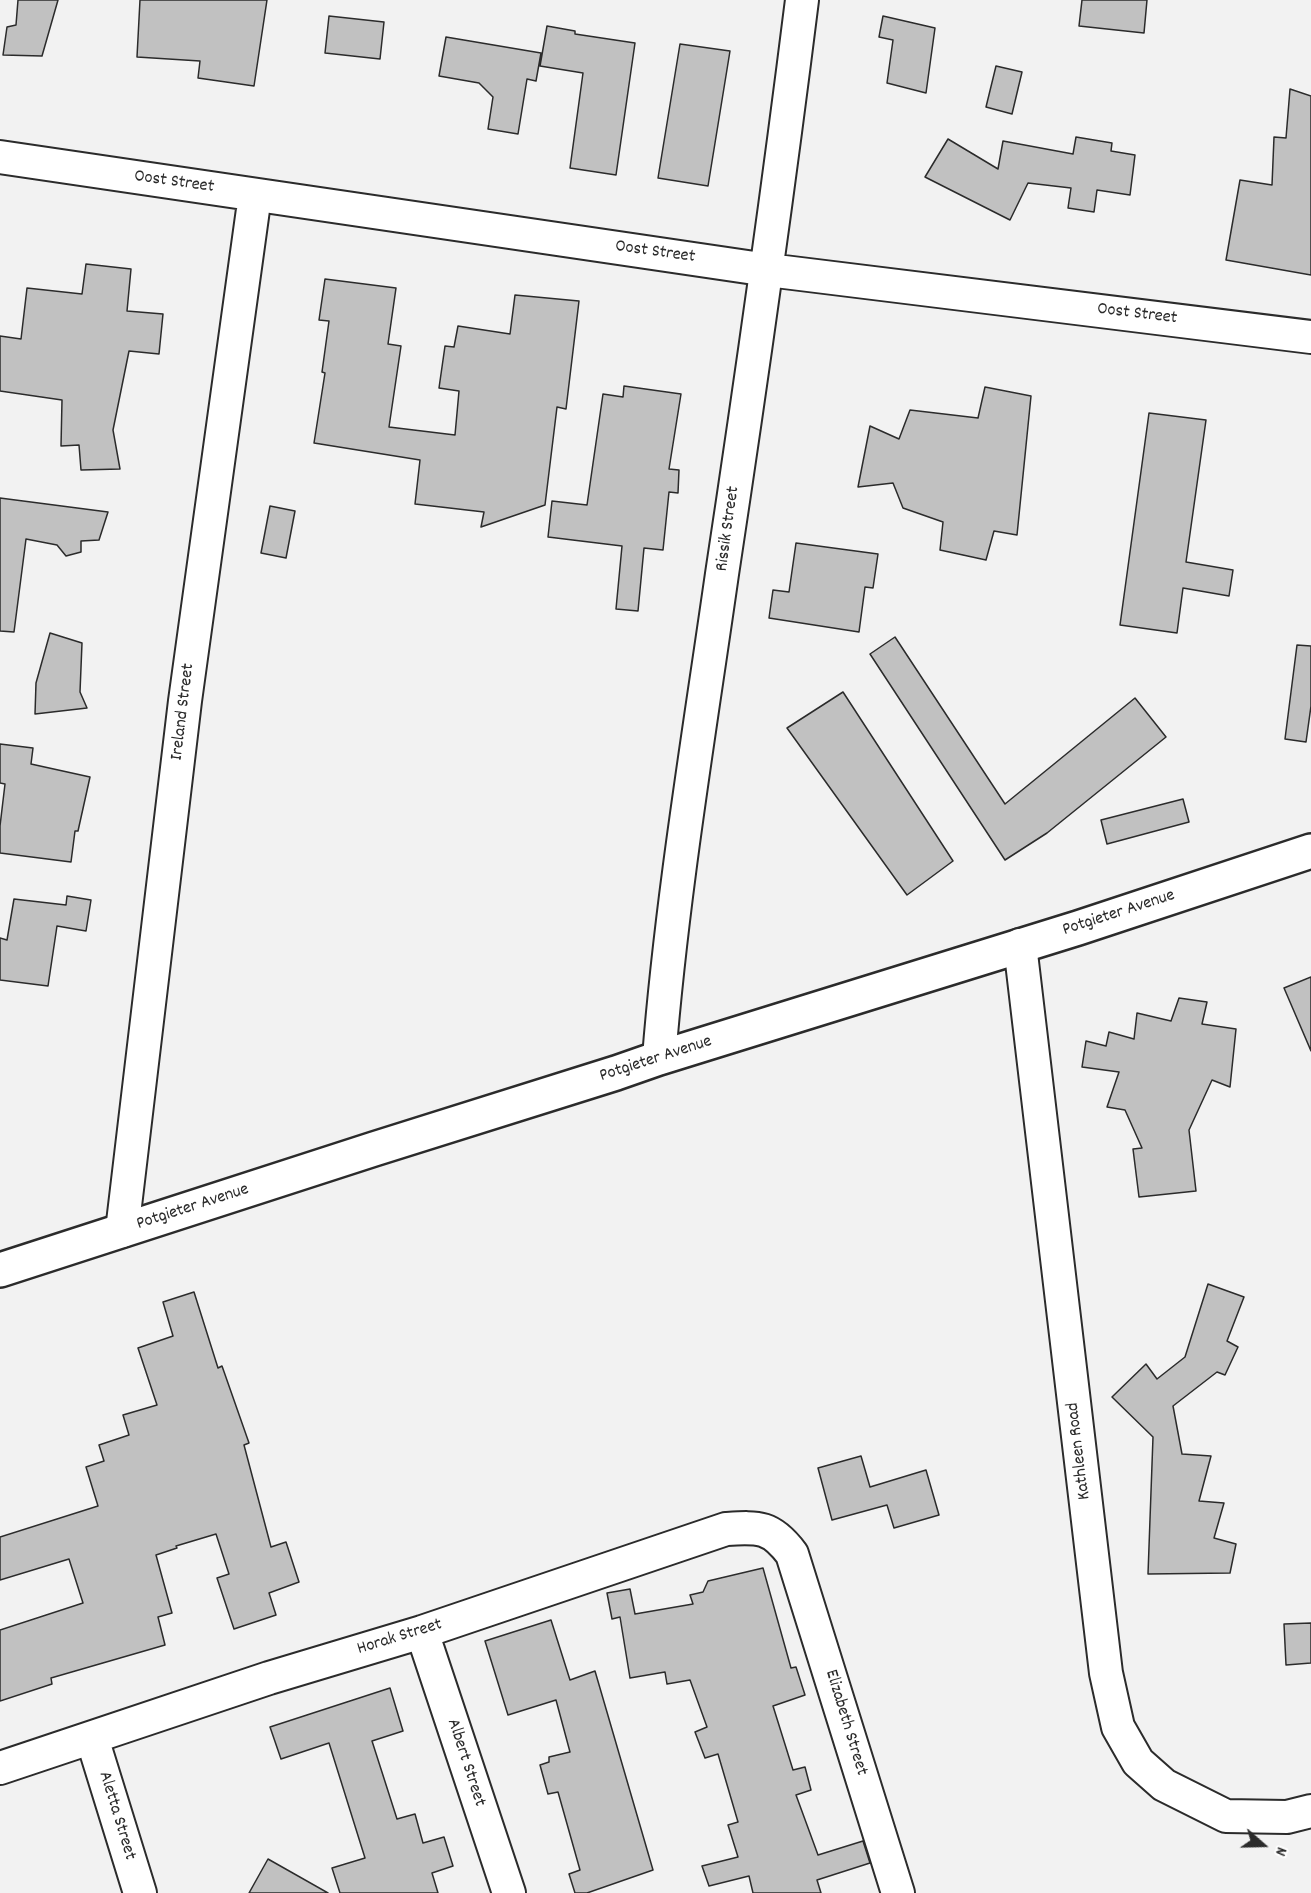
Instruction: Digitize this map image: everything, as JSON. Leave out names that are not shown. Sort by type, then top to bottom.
[{"type":"street","name":"Rissik Street","points":[[659,1058],[666,974],[689,798],[768,270],[802,0]]},
{"type":"street","name":"Oost Street","points":[[0,158],[768,270],[1311,336]]},
{"type":"street","name":"Ireland Street","points":[[122,1231],[185,701],[255,195]]},
{"type":"street","name":"Potgieter Avenue","points":[[0,1270],[659,1058],[1078,928],[1311,851]]},
{"type":"street","name":"Kathleen Road","points":[[1020,945],[1104,1661],[1118,1726],[1138,1762],[1164,1785],[1227,1816],[1287,1817],[1311,1811]]},
{"type":"street","name":"Horak Street","points":[[0,1768],[269,1678],[422,1632],[726,1529],[756,1528],[771,1532],[783,1541],[792,1554]]},
{"type":"street","name":"Elizabeth Street","points":[[792,1554],[898,1893]]},
{"type":"street","name":"Albert Street","points":[[422,1632],[509,1893]]},
{"type":"street","name":"Aletta Street","points":[[92,1738],[140,1893]]},
{"type":"building","points":[[18,0],[58,0],[42,56],[3,55],[7,27],[16,25]]},
{"type":"building","points":[[140,0],[267,0],[254,86],[198,78],[200,61],[137,57]]},
{"type":"building","points":[[1082,0],[1147,0],[1144,33],[1079,26]]},
{"type":"building","points":[[329,16],[384,22],[380,59],[325,53]]},
{"type":"building","points":[[883,16],[935,28],[926,93],[887,83],[893,40],[879,37]]},
{"type":"building","points":[[547,26],[575,31],[575,34],[635,43],[616,175],[570,168],[583,73],[540,66]]},
{"type":"building","points":[[446,37],[541,53],[536,81],[527,79],[518,134],[488,129],[493,97],[479,83],[439,76]]},
{"type":"building","points":[[680,44],[730,51],[708,186],[658,178]]},
{"type":"building","points":[[996,66],[1022,72],[1012,114],[986,107]]},
{"type":"building","points":[[1290,89],[1311,96],[1311,275],[1226,260],[1240,180],[1272,185],[1274,137],[1286,138]]},
{"type":"building","points":[[1076,137],[1112,143],[1111,151],[1135,155],[1130,195],[1097,190],[1094,212],[1068,208],[1071,188],[1028,183],[1010,220],[925,177],[948,139],[998,169],[1003,141],[1073,154]]},
{"type":"building","points":[[86,264],[131,269],[127,311],[163,314],[159,354],[129,351],[113,430],[120,469],[81,470],[79,445],[61,446],[62,400],[0,391],[0,336],[21,339],[27,288],[82,294]]},
{"type":"building","points":[[325,279],[396,288],[388,344],[401,346],[389,427],[455,435],[459,391],[439,388],[445,346],[454,347],[458,326],[510,334],[515,295],[579,301],[566,409],[557,407],[545,505],[481,527],[484,512],[415,504],[420,460],[314,443],[325,373],[322,372],[329,321],[319,320]]},
{"type":"building","points":[[624,386],[681,394],[669,469],[679,470],[678,493],[669,492],[663,550],[644,548],[638,611],[616,609],[622,546],[548,537],[552,501],[587,505],[603,394],[623,397]]},
{"type":"building","points":[[985,387],[1031,396],[1017,535],[994,531],[986,560],[940,550],[943,522],[903,508],[893,483],[858,487],[870,426],[899,439],[910,410],[978,418]]},
{"type":"building","points":[[1149,413],[1206,420],[1186,562],[1233,570],[1229,596],[1183,588],[1177,633],[1120,625]]},
{"type":"building","points":[[0,498],[108,512],[99,540],[81,541],[81,552],[66,556],[57,545],[26,539],[14,632],[0,631]]},
{"type":"building","points":[[270,506],[295,511],[286,558],[261,553]]},
{"type":"building","points":[[796,543],[878,554],[873,588],[865,587],[859,632],[769,618],[773,590],[789,592]]},
{"type":"building","points":[[50,633],[82,643],[80,692],[87,708],[35,714],[36,683]]},
{"type":"building","points":[[895,637],[1005,804],[1135,698],[1166,737],[1047,833],[1005,860],[870,654]]},
{"type":"building","points":[[1297,645],[1311,646],[1311,706],[1306,742],[1285,739]]},
{"type":"building","points":[[843,692],[953,861],[907,895],[787,728]]},
{"type":"building","points":[[0,744],[33,748],[31,764],[90,777],[78,831],[75,831],[71,862],[0,853],[0,826],[5,784],[0,783]]},
{"type":"building","points":[[1183,799],[1189,822],[1107,844],[1101,820]]},
{"type":"building","points":[[67,896],[91,900],[86,931],[57,926],[48,986],[0,980],[0,938],[7,940],[14,899],[66,905]]},
{"type":"building","points":[[1311,977],[1311,1051],[1284,988]]},
{"type":"building","points":[[1179,998],[1207,1002],[1202,1024],[1236,1029],[1230,1087],[1212,1080],[1189,1130],[1196,1191],[1139,1197],[1133,1149],[1142,1148],[1125,1110],[1107,1107],[1119,1072],[1082,1067],[1086,1041],[1106,1046],[1109,1032],[1134,1039],[1137,1013],[1171,1021]]},
{"type":"building","points":[[1208,1284],[1244,1297],[1227,1341],[1238,1347],[1225,1375],[1217,1372],[1173,1406],[1182,1454],[1211,1456],[1199,1501],[1224,1503],[1214,1538],[1236,1544],[1230,1573],[1148,1574],[1153,1437],[1112,1397],[1146,1364],[1157,1379],[1185,1357]]},
{"type":"building","points":[[194,1292],[218,1368],[222,1366],[249,1443],[244,1445],[271,1547],[286,1542],[299,1582],[269,1593],[276,1615],[234,1629],[217,1578],[229,1574],[216,1534],[176,1546],[177,1548],[156,1555],[172,1613],[158,1617],[165,1645],[51,1678],[52,1684],[0,1701],[0,1630],[83,1603],[69,1559],[0,1580],[0,1537],[98,1506],[86,1467],[104,1461],[99,1445],[129,1435],[123,1415],[157,1405],[138,1348],[173,1336],[163,1302]]},
{"type":"building","points":[[861,1456],[870,1487],[926,1470],[939,1515],[894,1528],[887,1505],[832,1520],[818,1468]]},
{"type":"building","points":[[763,1568],[791,1668],[796,1667],[805,1695],[773,1706],[793,1770],[805,1767],[811,1790],[796,1795],[818,1855],[863,1841],[870,1863],[817,1880],[821,1893],[753,1893],[749,1876],[709,1886],[702,1866],[738,1857],[728,1825],[738,1822],[718,1754],[705,1758],[695,1732],[707,1727],[690,1680],[667,1684],[665,1672],[630,1678],[620,1617],[612,1619],[607,1593],[630,1589],[635,1614],[693,1604],[690,1595],[703,1592],[708,1581]]},
{"type":"building","points":[[551,1620],[570,1680],[595,1671],[653,1870],[587,1893],[575,1893],[569,1874],[580,1870],[558,1792],[548,1794],[540,1765],[549,1762],[549,1757],[570,1752],[556,1700],[508,1715],[485,1641]]},
{"type":"building","points":[[1311,1623],[1311,1663],[1286,1665],[1284,1624]]},
{"type":"building","points":[[390,1688],[403,1731],[372,1741],[397,1819],[415,1814],[423,1843],[444,1837],[453,1866],[432,1873],[438,1893],[340,1893],[332,1868],[365,1858],[329,1743],[281,1759],[270,1727]]},
{"type":"building","points":[[268,1859],[328,1893],[249,1893]]}]
